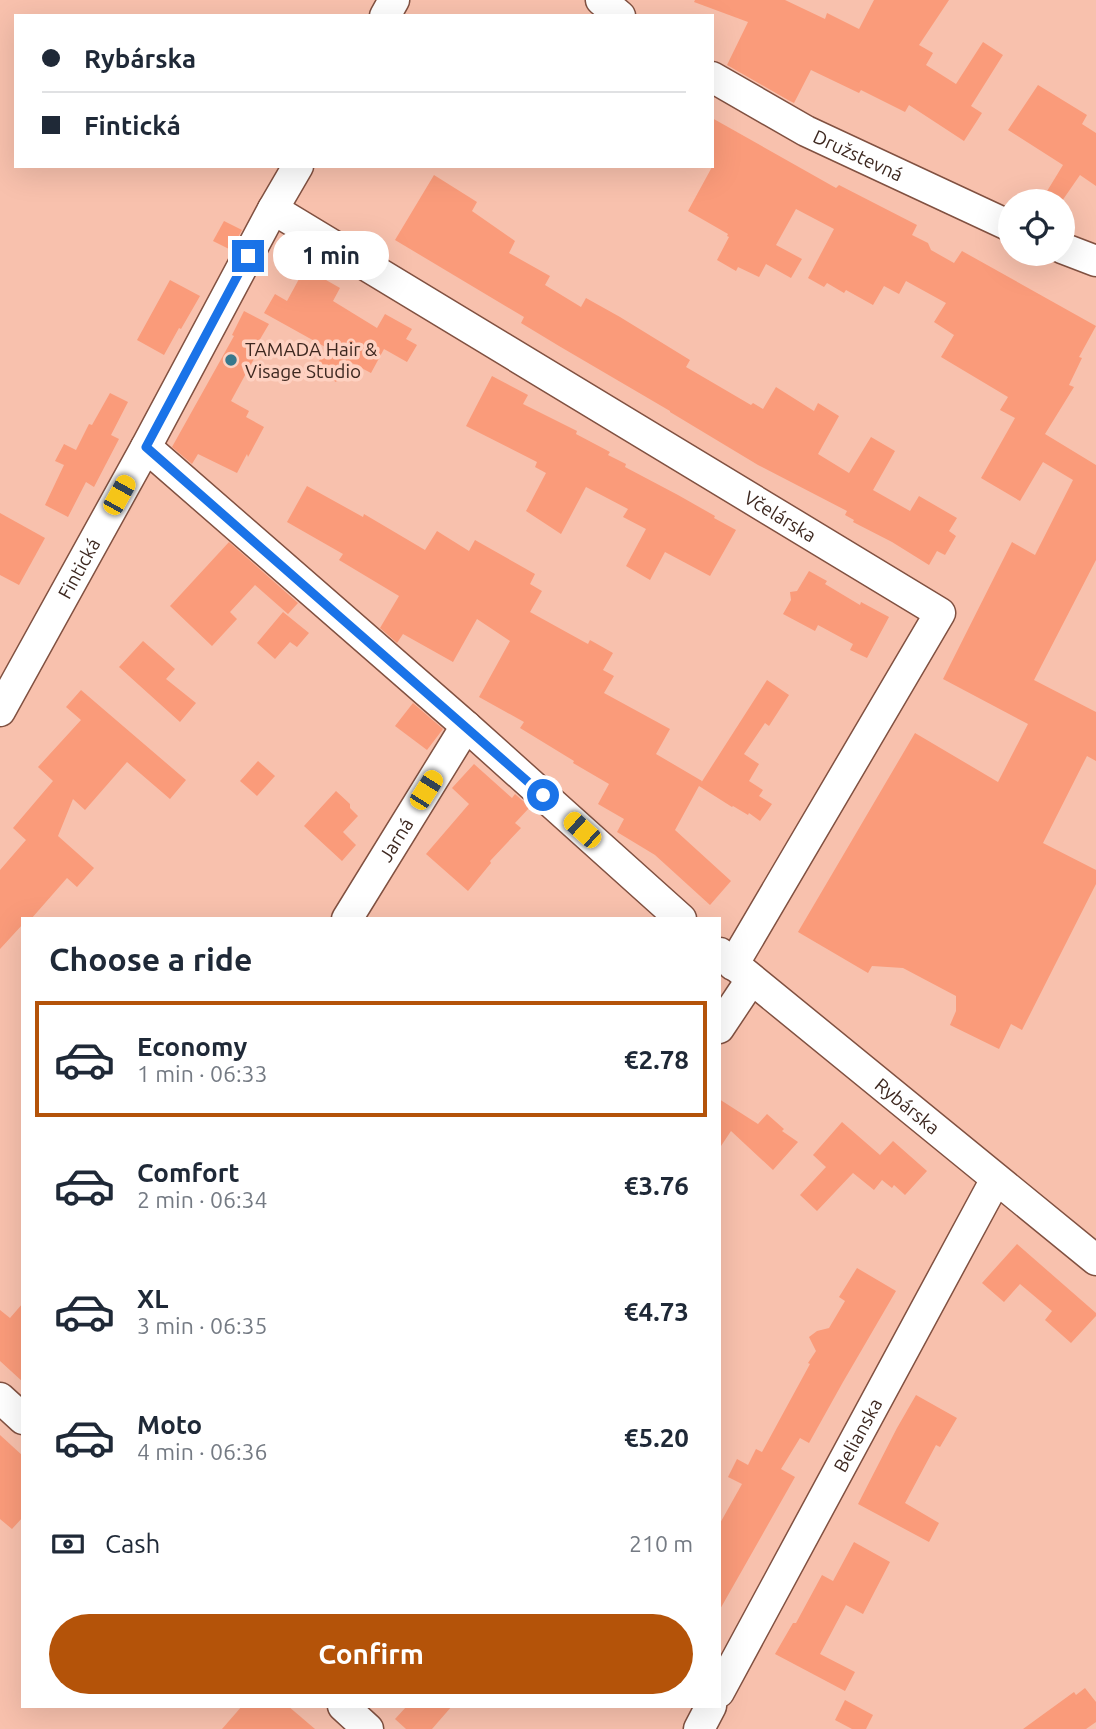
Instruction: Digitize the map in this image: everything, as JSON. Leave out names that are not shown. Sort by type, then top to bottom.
[{"type":"street","points":[[601,0],[618,14]]},
{"type":"street","name":"Družstevná","points":[[714,78],[806,131],[998,220]]},
{"type":"street","name":"Fintická","points":[[0,711],[297,168]]},
{"type":"street","name":"Včelárska","points":[[273,209],[940,613],[734,966]]},
{"type":"street","points":[[1075,253],[1096,261]]},
{"type":"street","points":[[146,447],[466,726],[679,917]]},
{"type":"street","name":"Jarná","points":[[349,917],[466,726]]},
{"type":"street","points":[[721,1020],[734,966]]},
{"type":"street","name":"Rybárska","points":[[734,966],[1096,1260]]},
{"type":"street","name":"Belianska","points":[[721,1688],[996,1179]]},
{"type":"street","points":[[0,1398],[21,1417]]},
{"type":"street","points":[[345,1708],[368,1729]]},
{"type":"street","points":[[699,1729],[711,1708]]},
{"type":"building","points":[[785,0],[825,19],[827,13],[859,29],[874,0],[949,0],[919,45],[933,53],[926,65],[956,84],[983,42],[1003,55],[971,106],[982,113],[964,141],[909,105],[905,112],[861,90],[859,93],[811,70],[794,103],[788,100],[727,65],[748,22],[694,2]]},
{"type":"building","points":[[1038,85],[1087,115],[1082,124],[1096,133],[1096,186],[1080,175],[1070,189],[1048,189],[1063,165],[1008,130]]},
{"type":"building","points":[[714,119],[836,188],[839,185],[917,225],[912,235],[928,243],[931,250],[954,263],[962,251],[1096,326],[1079,357],[1082,358],[1069,385],[1074,387],[1045,434],[1096,465],[1096,560],[1034,680],[1096,712],[1096,761],[1087,756],[1043,843],[1096,870],[1096,884],[1022,1030],[1011,1024],[999,1049],[950,1025],[956,1011],[956,996],[903,968],[872,966],[868,973],[798,932],[915,733],[998,782],[1028,724],[943,679],[1012,542],[1035,555],[1073,480],[1043,462],[1020,501],[981,478],[1015,418],[1000,410],[1008,397],[941,357],[954,335],[934,322],[946,303],[906,281],[899,294],[884,286],[873,305],[846,290],[844,293],[827,283],[824,287],[808,278],[834,229],[796,209],[776,245],[802,259],[791,278],[766,264],[759,277],[738,267],[736,271],[717,260],[728,234],[688,211],[711,168],[714,168]]},
{"type":"building","points":[[434,175],[477,202],[472,211],[515,241],[509,253],[550,276],[545,285],[581,307],[586,298],[620,317],[690,360],[686,367],[751,405],[753,403],[763,409],[776,387],[814,411],[818,403],[839,416],[818,454],[849,473],[871,437],[895,451],[873,490],[910,511],[919,496],[957,518],[949,531],[956,536],[945,555],[937,551],[929,565],[853,522],[854,520],[845,515],[847,511],[758,465],[559,346],[521,323],[524,317],[395,240]]},
{"type":"building","points":[[224,221],[242,230],[231,250],[213,241]]},
{"type":"building","points":[[305,268],[340,288],[333,301],[377,328],[385,314],[412,329],[406,339],[417,345],[407,362],[384,349],[371,373],[348,361],[336,382],[314,369],[327,348],[264,313],[275,294],[287,301]]},
{"type":"building","points":[[170,280],[200,296],[164,355],[137,340]]},
{"type":"building","points":[[244,311],[269,324],[252,353],[256,355],[231,401],[249,411],[246,417],[264,427],[237,473],[198,454],[192,464],[172,447],[234,336],[232,335]]},
{"type":"building","points":[[492,376],[528,395],[523,404],[577,431],[576,434],[626,464],[625,467],[736,530],[710,576],[665,552],[650,580],[626,566],[646,529],[623,517],[628,509],[586,487],[561,534],[526,511],[546,473],[535,467],[537,462],[466,426]]},
{"type":"building","points":[[110,393],[128,402],[111,435],[119,439],[94,487],[86,482],[68,517],[45,505],[64,465],[55,461],[64,444],[76,450],[89,424],[92,425]]},
{"type":"building","points":[[307,486],[363,517],[364,514],[425,550],[437,531],[469,551],[475,540],[535,574],[530,584],[542,591],[530,612],[588,644],[590,640],[613,653],[603,670],[614,676],[604,693],[670,729],[656,754],[702,781],[701,783],[767,680],[789,695],[769,726],[765,723],[744,754],[759,764],[749,781],[763,790],[759,796],[772,804],[760,821],[699,786],[675,830],[731,881],[710,905],[655,855],[617,832],[624,819],[598,804],[609,784],[520,728],[524,722],[479,697],[510,641],[477,619],[453,662],[403,634],[397,643],[380,628],[399,596],[339,560],[343,554],[287,522]]},
{"type":"building","points":[[0,513],[45,538],[19,585],[0,575]]},
{"type":"building","points":[[229,542],[298,603],[288,614],[255,585],[230,612],[237,619],[212,646],[170,606]]},
{"type":"building","points":[[809,571],[860,605],[861,602],[889,617],[867,658],[850,650],[853,644],[818,625],[815,631],[783,614],[791,600],[790,592],[797,591]]},
{"type":"building","points":[[283,612],[309,633],[297,647],[290,642],[275,659],[257,643]]},
{"type":"building","points":[[143,641],[175,669],[166,679],[196,703],[180,722],[119,667]]},
{"type":"building","points":[[81,690],[186,780],[170,799],[127,762],[85,810],[73,799],[58,836],[94,868],[77,887],[67,878],[33,917],[21,917],[21,926],[0,949],[0,870],[26,840],[13,828],[53,781],[38,767],[81,720],[66,707]]},
{"type":"building","points":[[413,703],[443,729],[427,750],[395,726]]},
{"type":"building","points":[[258,761],[275,776],[257,796],[240,781]]},
{"type":"building","points":[[474,764],[512,798],[515,794],[530,807],[515,823],[521,828],[490,861],[468,891],[426,854],[469,804],[452,788]]},
{"type":"building","points":[[336,791],[358,816],[343,832],[356,845],[342,861],[304,826]]},
{"type":"building","points":[[721,1100],[758,1124],[767,1114],[784,1129],[782,1131],[798,1142],[773,1170],[731,1131],[721,1146]]},
{"type":"building","points":[[842,1122],[880,1155],[893,1141],[927,1171],[905,1195],[894,1185],[892,1188],[882,1180],[874,1190],[853,1173],[817,1211],[800,1195],[826,1167],[813,1155]]},
{"type":"building","points":[[1017,1244],[1096,1313],[1071,1343],[1045,1320],[1052,1311],[1020,1284],[1004,1302],[982,1283]]},
{"type":"building","points":[[857,1268],[896,1291],[809,1443],[800,1438],[781,1469],[795,1477],[721,1607],[721,1521],[742,1484],[728,1477],[737,1459],[748,1465],[756,1449],[762,1452],[816,1351],[809,1337],[817,1331],[829,1328],[845,1301],[839,1297]]},
{"type":"building","points":[[21,1305],[21,1380],[0,1361],[0,1310],[10,1318]]},
{"type":"building","points":[[916,1395],[957,1418],[940,1447],[936,1445],[905,1503],[939,1523],[929,1542],[858,1504]]},
{"type":"building","points":[[0,1435],[21,1454],[21,1519],[12,1529],[0,1519]]},
{"type":"building","points":[[854,1542],[890,1562],[863,1614],[846,1605],[820,1654],[855,1672],[845,1691],[775,1654],[793,1623],[796,1623],[822,1575],[833,1581]]},
{"type":"building","points":[[1085,1688],[1096,1702],[1096,1722],[1086,1729],[1023,1729],[1074,1692],[1076,1695]]},
{"type":"building","points":[[845,1700],[873,1715],[866,1729],[852,1729],[835,1720]]},
{"type":"building","points":[[240,1708],[290,1708],[315,1729],[222,1729]]},
{"type":"building","points":[[405,1708],[450,1708],[432,1729],[406,1729],[395,1719]]},
{"type":"place","name":"TAMADA Hair & Visage Studio","points":[[231,360]]},
{"type":"route","points":[[248,256],[146,447],[543,795]]}]
